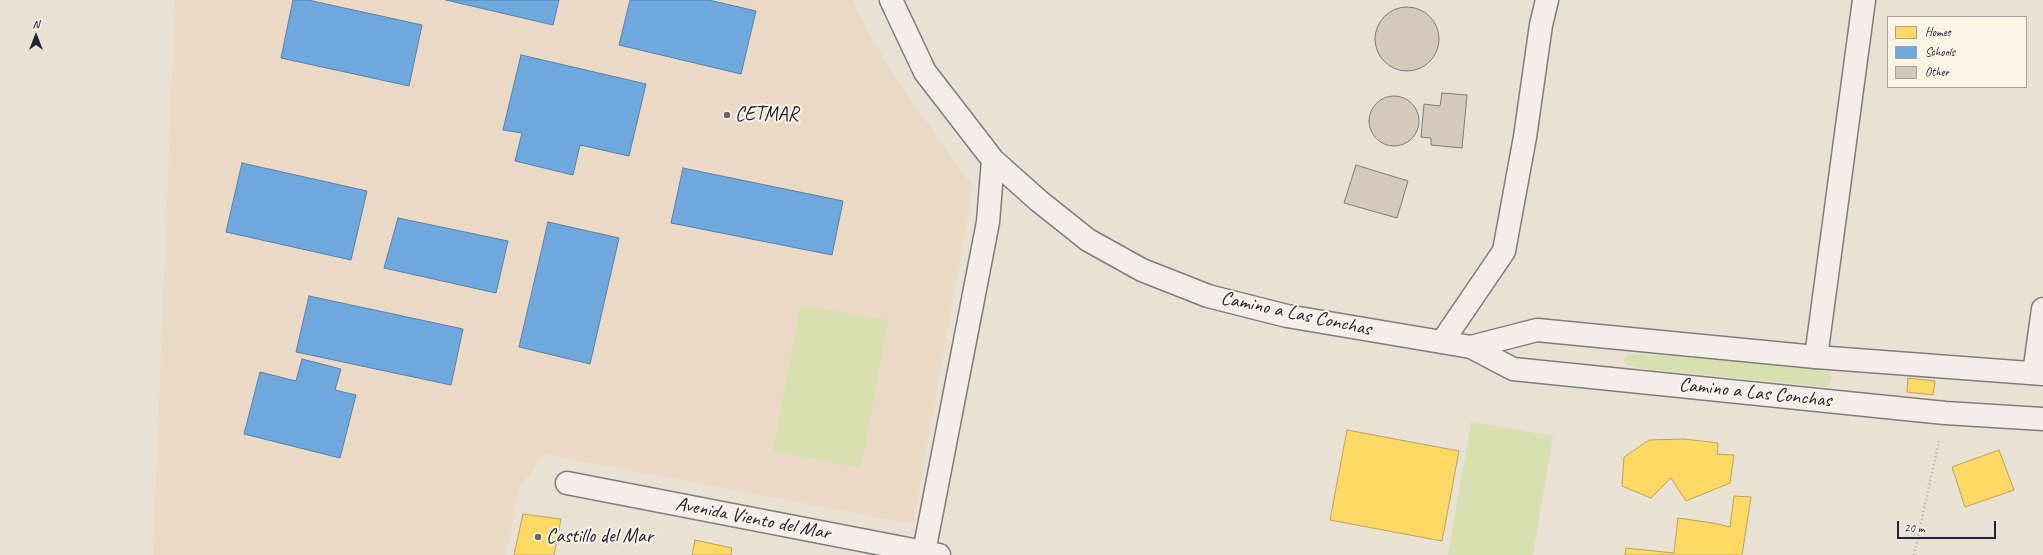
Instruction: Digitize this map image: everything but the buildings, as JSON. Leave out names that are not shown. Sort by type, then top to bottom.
[{"type":"street","name":"Camino a Las Conchas","points":[[891,0],[925,72],[993,160],[1038,201],[1088,240],[1142,270],[1208,296],[1288,316],[1472,347],[1513,368],[1945,413],[2043,419]]},
{"type":"street","points":[[1442,342],[1504,251],[1525,137],[1541,26],[1547,0]]},
{"type":"street","points":[[1816,357],[1864,0]]},
{"type":"street","points":[[931,554],[988,222],[993,160]]},
{"type":"street","points":[[2039,373],[2043,309]]},
{"type":"street","name":"Camino a Las Conchas","points":[[1472,347],[1537,330],[1816,357],[2039,373]]},
{"type":"street","name":"Avenida Viento del Mar","points":[[567,482],[931,554]]},
{"type":"path","points":[[1914,555],[1945,413]]},
{"type":"shaded area","points":[[175,0],[854,0],[858,12],[890,70],[973,187],[913,524],[543,454],[518,491],[506,555],[153,555]]},
{"type":"green space","points":[[801,305],[888,320],[861,468],[773,451]]},
{"type":"green space","points":[[1639,354],[1738,360],[1828,371],[1831,376],[1827,387],[1645,369],[1626,364],[1624,360],[1626,355]]},
{"type":"green space","points":[[1471,422],[1553,436],[1533,555],[1448,555]]},
{"type":"place","name":"CETMAR","points":[[727,115]]},
{"type":"place","name":"Castillo del Mar","points":[[538,537]]}]
